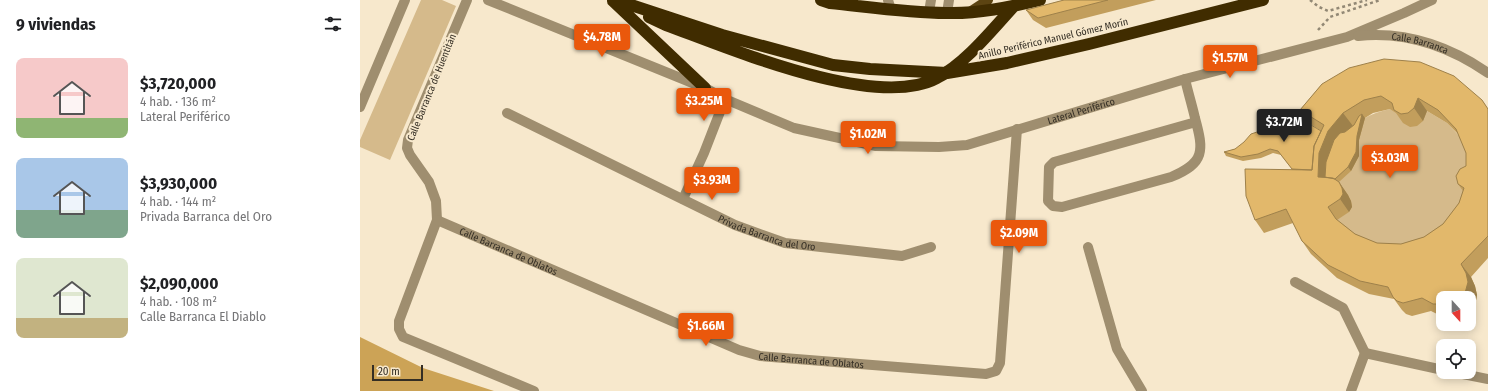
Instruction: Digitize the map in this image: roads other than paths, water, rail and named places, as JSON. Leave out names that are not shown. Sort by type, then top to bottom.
[{"type":"highway","points":[[614,0],[705,88]]},
{"type":"highway","points":[[614,0],[666,25],[794,70],[843,83],[900,88],[925,84],[947,73],[1018,3]]},
{"type":"highway","name":"Anillo Periférico Manuel Gómez Morín","points":[[614,0],[722,35],[833,65],[870,69],[947,73],[1007,63],[1059,51],[1263,0]]},
{"type":"highway","points":[[821,0],[830,3],[890,5],[929,12],[947,13],[970,12],[1040,0]]},
{"type":"main road","points":[[970,12],[988,0]]},
{"type":"street","points":[[360,107],[405,0]]},
{"type":"street","name":"Calle Barranca de Huentitán","points":[[467,0],[408,140],[407,148],[410,155],[429,182],[436,201],[437,220],[398,321],[399,330],[403,337],[534,391]]},
{"type":"street","name":"Lateral Periférico","points":[[488,0],[705,88],[724,99],[794,128],[876,146],[940,147],[967,145],[1185,79],[1346,37],[1404,14],[1432,0]]},
{"type":"street","points":[[929,12],[931,0]]},
{"type":"street","points":[[947,13],[949,0]]},
{"type":"street","name":"Calle Barranca","points":[[1346,37],[1390,35],[1425,42],[1452,51],[1488,73]]},
{"type":"street","points":[[1185,79],[1201,139],[1201,151],[1196,162],[1186,171],[1171,177],[1062,207],[1053,206],[1048,200],[1049,167],[1054,162],[1196,122]]},
{"type":"street","points":[[683,199],[704,153],[724,99]]},
{"type":"street","name":"Privada Barranca del Oro","points":[[506,113],[735,225],[785,243],[902,256],[931,247]]},
{"type":"street","name":"Calle Barranca de Oblatos","points":[[437,220],[739,350],[760,356],[986,374],[996,371],[1000,363],[1018,129]]},
{"type":"street","points":[[1088,247],[1117,349],[1142,391]]},
{"type":"street","points":[[1295,282],[1343,308],[1365,354],[1351,391]]},
{"type":"street","points":[[1365,354],[1436,369]]},
{"type":"street","points":[[1476,377],[1488,380]]}]
